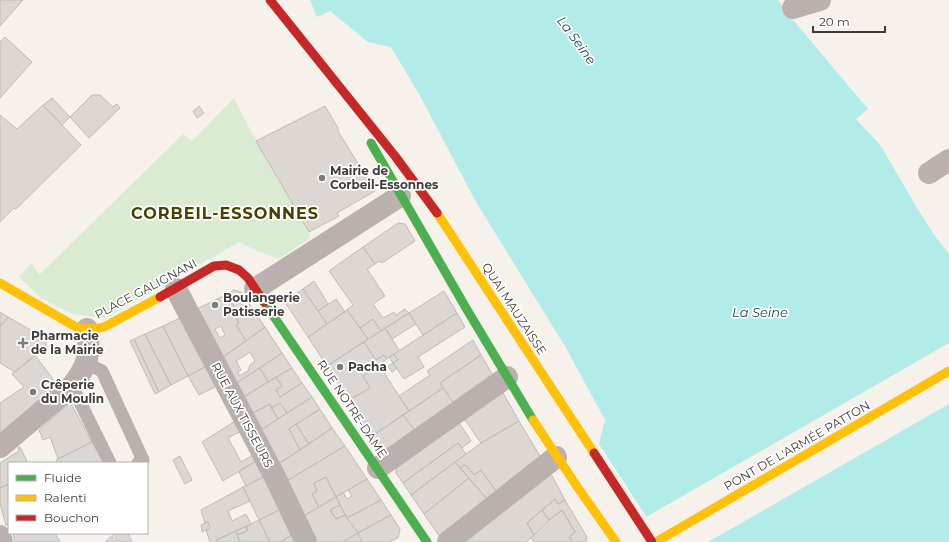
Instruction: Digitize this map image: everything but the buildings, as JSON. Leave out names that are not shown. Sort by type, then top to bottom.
[{"type":"main road","name":"QUAI MAUZAISSE","points":[[270,0],[395,156],[437,214],[652,542]]},
{"type":"main road","name":"QUAI MAUZAISSE","points":[[346,96],[400,196],[506,377],[556,457],[616,542]]},
{"type":"main road","name":"PLACE GALIGNANI","points":[[0,283],[67,322],[87,329],[97,329],[113,323],[176,289],[214,266],[226,265],[239,270],[248,278],[255,290]]},
{"type":"main road","name":"RUE NOTRE-DAME","points":[[255,290],[378,468],[427,542]]},
{"type":"main road","name":"PONT DE L'ARMÉE PATTON","points":[[656,542],[949,372]]},
{"type":"street","points":[[793,8],[820,0]]},
{"type":"street","points":[[929,173],[949,160]]},
{"type":"street","points":[[255,290],[400,196]]},
{"type":"street","name":"RUE AUX TISSEURS","points":[[176,289],[274,475],[306,542]]},
{"type":"street","points":[[0,447],[72,386],[81,374],[89,354],[90,344],[87,329]]},
{"type":"street","points":[[378,468],[506,377]]},
{"type":"street","points":[[448,542],[556,457]]},
{"type":"street","points":[[0,536],[2,542]]},
{"type":"lane","points":[[86,363],[102,371],[143,460],[140,462]]},
{"type":"lane","points":[[72,386],[110,462]]},
{"type":"green space","points":[[234,98],[256,141],[309,232],[310,238],[279,259],[259,252],[239,242],[106,318],[73,314],[41,298],[19,277],[32,263],[39,275],[183,134],[192,141]]},
{"type":"water","name":"La Seine","points":[[310,0],[778,0],[788,14],[868,109],[856,119],[881,146],[917,208],[935,236],[949,254],[949,542],[663,542],[599,444],[605,420],[566,348],[476,202],[419,94],[391,47],[368,42],[330,11],[317,17]]},
{"type":"pier","points":[[949,343],[949,404],[708,542],[660,542],[646,517]]},
{"type":"traffic: fast","points":[[371,143],[466,308],[533,420]]},
{"type":"traffic: fast","points":[[264,302],[427,542]]},
{"type":"traffic: slow","points":[[437,213],[594,453]]},
{"type":"traffic: slow","points":[[0,283],[76,327],[87,329],[104,327],[160,297]]},
{"type":"traffic: slow","points":[[656,542],[949,371]]},
{"type":"traffic: slow","points":[[533,420],[616,542]]},
{"type":"traffic: jam","points":[[270,0],[395,156],[437,213]]},
{"type":"traffic: jam","points":[[160,297],[214,266],[226,265],[239,270],[248,278],[264,302]]},
{"type":"traffic: jam","points":[[594,453],[652,542]]},
{"type":"place","name":"Mairie de Corbeil-Essonnes","points":[[322,178]]},
{"type":"place","name":"Boulangerie Patisserie","points":[[215,305]]},
{"type":"place","name":"Pharmacie de la Mairie","points":[[23,343]]},
{"type":"place","name":"Pacha","points":[[340,367]]},
{"type":"place","name":"Crêperie du Moulin","points":[[33,392]]},
{"type":"district","name":"CORBEIL-ESSONNES","points":[[225,213]]}]
